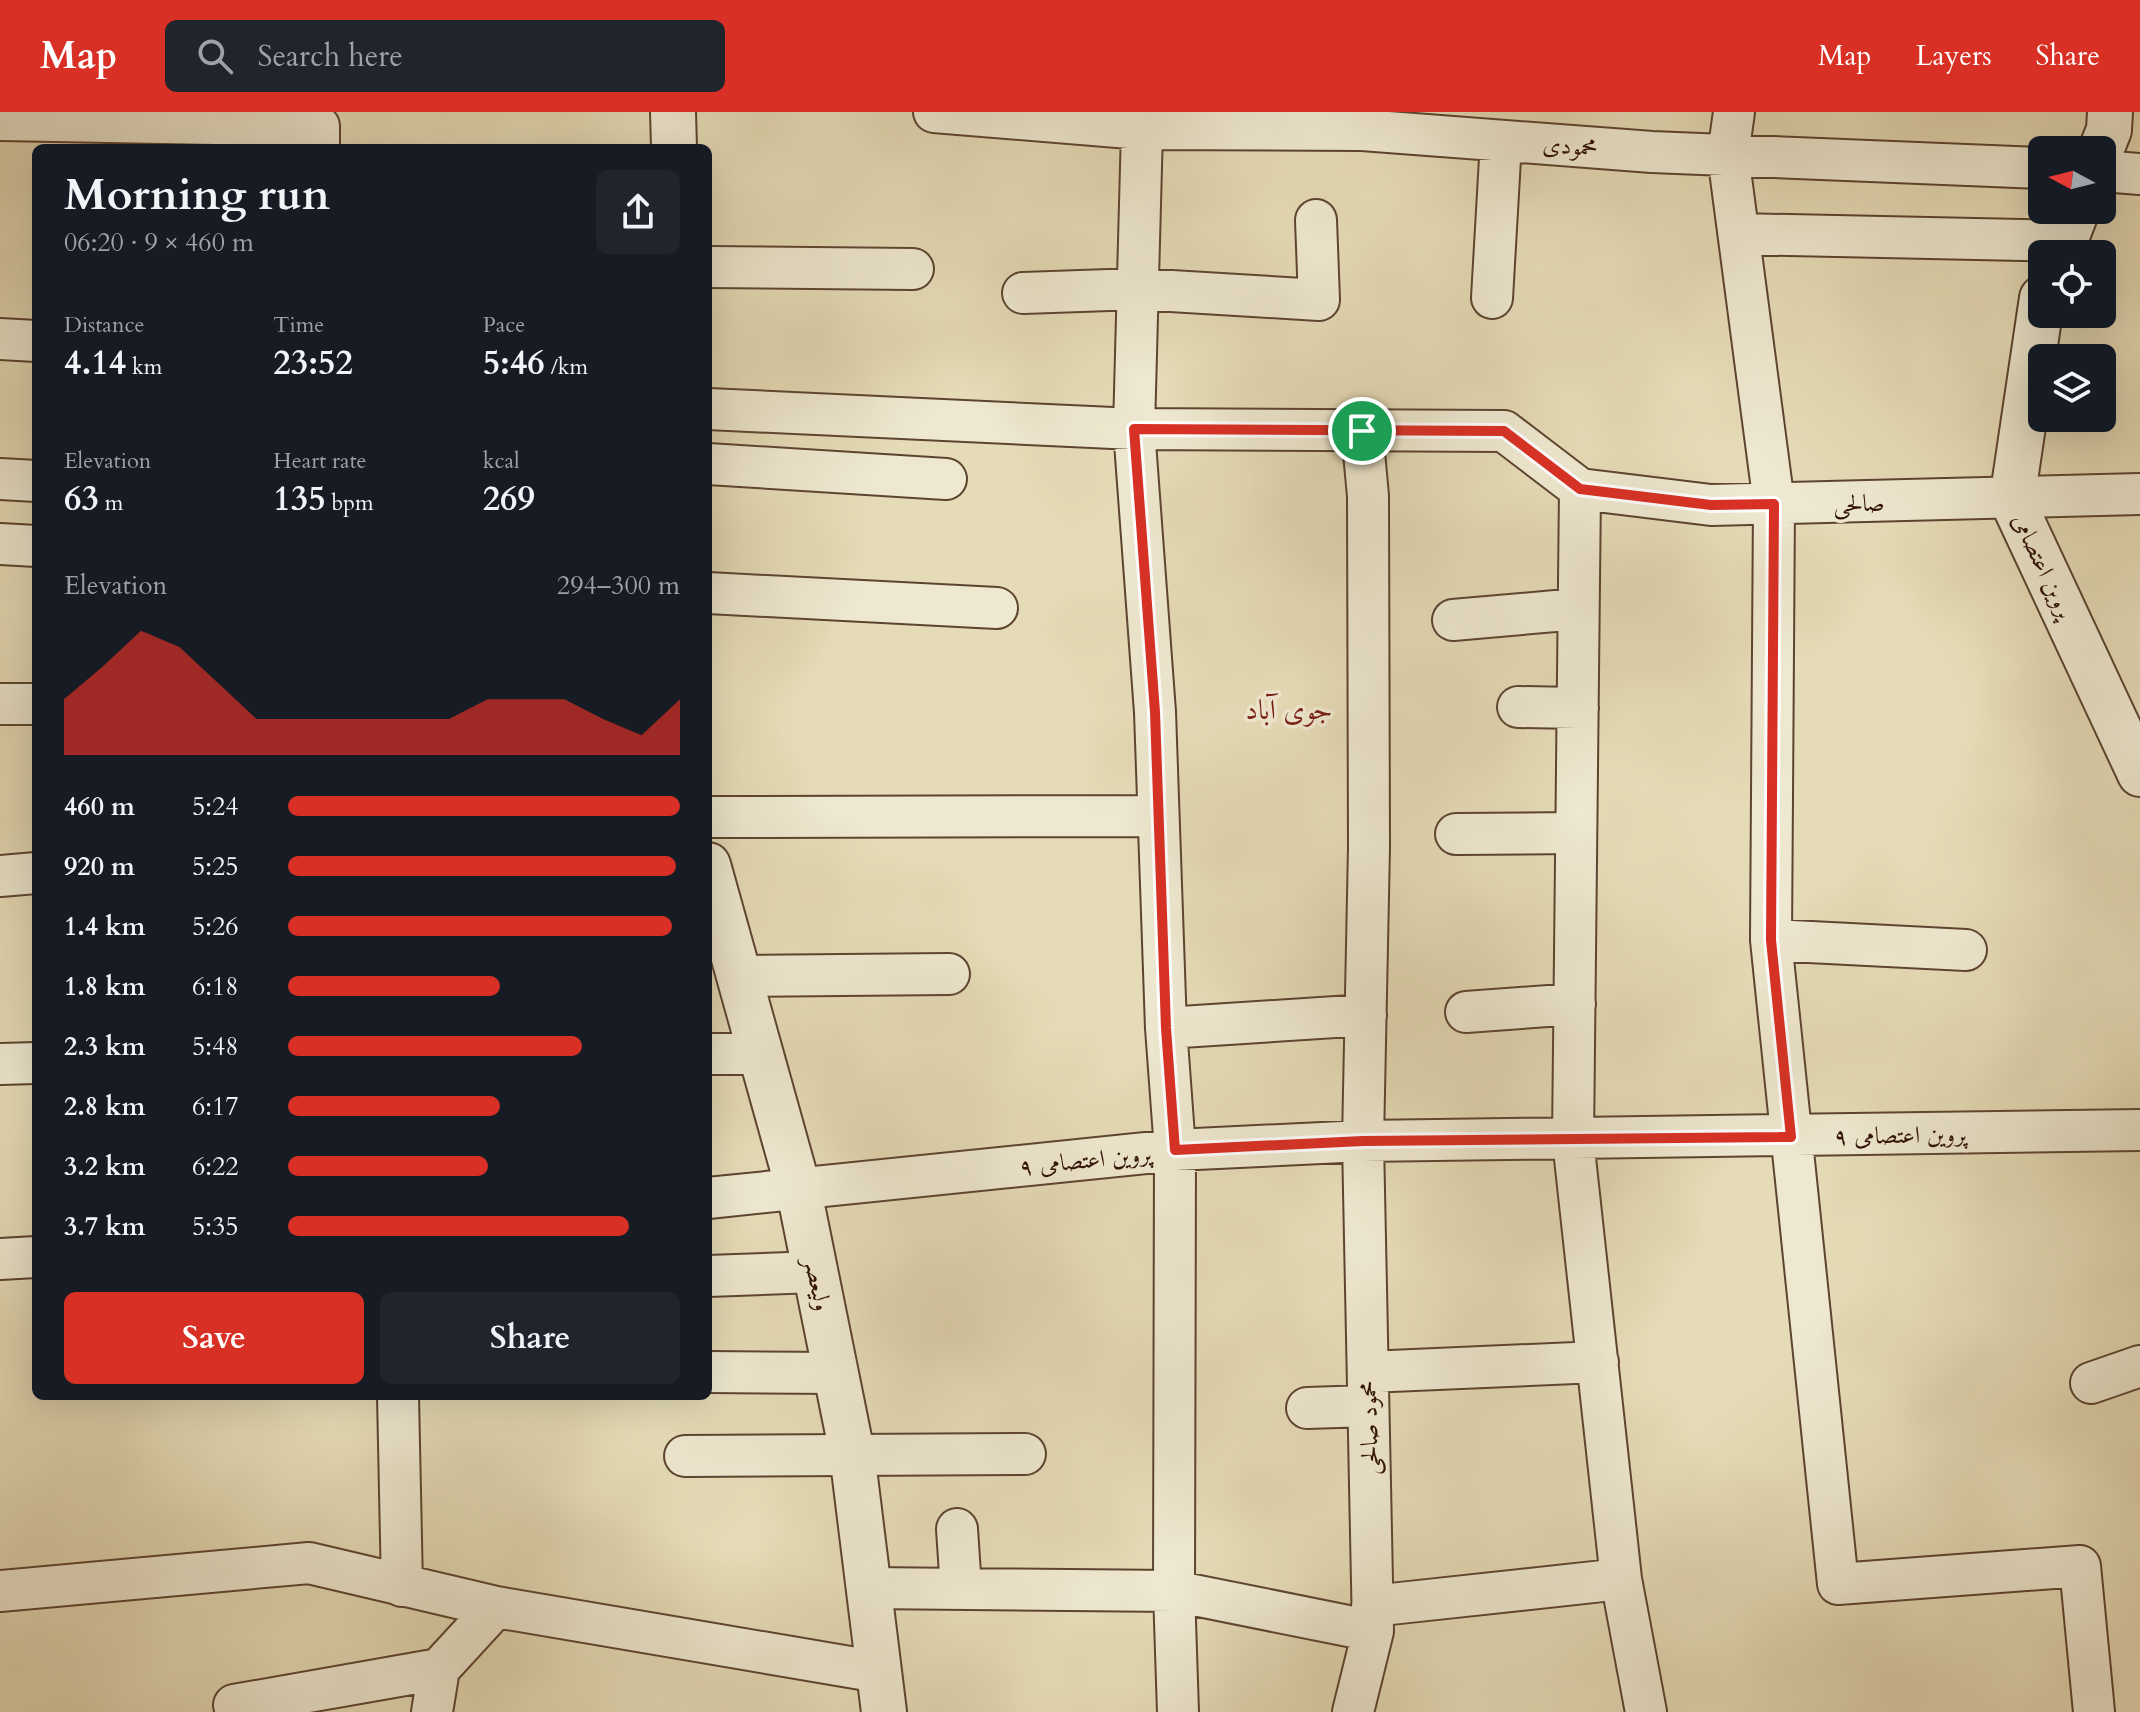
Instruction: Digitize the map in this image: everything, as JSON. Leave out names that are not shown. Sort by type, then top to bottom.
[{"type":"street","points":[[673,112],[674,144]]},
{"type":"street","name":"محمودی","points":[[934,112],[1142,129],[1362,121],[1501,141],[1728,155],[2028,167]]},
{"type":"street","points":[[1734,112],[1728,155],[1774,504],[1771,940],[1838,1584],[2080,1566],[2094,1712]]},
{"type":"street","points":[[2107,136],[2110,112]]},
{"type":"street","points":[[0,120],[319,126],[319,144]]},
{"type":"street","points":[[1142,129],[1134,429],[1155,712],[1166,1028],[1175,1150],[1174,1591],[1178,1712]]},
{"type":"street","points":[[1492,298],[1501,141]]},
{"type":"street","points":[[2116,172],[2140,174]]},
{"type":"street","points":[[1023,293],[1138,289],[1319,300],[1316,220]]},
{"type":"street","points":[[1739,234],[2067,235]]},
{"type":"street","points":[[712,267],[913,269]]},
{"type":"street","name":"پروین اعتصامی","points":[[2038,328],[2012,500],[2140,774]]},
{"type":"street","points":[[0,339],[32,341]]},
{"type":"street","points":[[712,409],[1134,429],[1504,431],[1580,489],[1573,1140],[1621,1579],[1646,1712]]},
{"type":"street","name":"محمود صالحی","points":[[1353,1712],[1373,1618],[1363,1141],[1368,496],[1362,431]]},
{"type":"street","points":[[712,464],[946,479]]},
{"type":"street","points":[[0,479],[32,481]]},
{"type":"street","name":"صالحی","points":[[1580,489],[1711,505],[2012,500],[2140,494]]},
{"type":"street","points":[[0,544],[32,546]]},
{"type":"street","points":[[712,593],[997,608]]},
{"type":"street","points":[[1453,620],[1578,609]]},
{"type":"street","points":[[0,704],[32,704]]},
{"type":"street","points":[[1518,707],[1578,708]]},
{"type":"street","points":[[712,817],[1158,816]]},
{"type":"street","points":[[1456,834],[1576,833]]},
{"type":"street","points":[[0,876],[32,873]]},
{"type":"street","name":"ولیعصر","points":[[712,888],[799,1191],[852,1453],[881,1692]]},
{"type":"street","points":[[1771,940],[1966,950]]},
{"type":"street","points":[[739,976],[949,974]]},
{"type":"street","points":[[1466,1012],[1575,1004]]},
{"type":"street","points":[[1166,1028],[1366,1015]]},
{"type":"street","points":[[712,1054],[761,1054]]},
{"type":"street","points":[[0,1064],[32,1063]]},
{"type":"street","name":"پروین اعتصامی ۹","points":[[712,1198],[1175,1150],[1363,1141],[2140,1130]]},
{"type":"street","points":[[0,1259],[32,1257]]},
{"type":"street","points":[[712,1276],[815,1272]]},
{"type":"street","points":[[1307,1408],[1368,1389],[1598,1362]]},
{"type":"street","points":[[2091,1383],[2140,1366]]},
{"type":"street","points":[[712,1372],[836,1373]]},
{"type":"street","points":[[398,1400],[402,1586]]},
{"type":"street","points":[[685,1456],[1025,1454]]},
{"type":"street","points":[[957,1529],[961,1589]]},
{"type":"street","points":[[0,1591],[309,1563],[881,1692]]},
{"type":"street","points":[[869,1588],[1174,1591],[1373,1618],[1621,1579]]},
{"type":"street","points":[[432,1712],[439,1669],[496,1607]]},
{"type":"street","points":[[234,1705],[439,1669]]},
{"type":"district","name":"جوی آباد","points":[[1289,709]]},
{"type":"route","points":[[1134,429],[1362,431],[1504,431],[1580,489],[1711,505],[1774,504],[1771,940],[1791,1137],[1363,1141],[1175,1150],[1166,1028],[1155,712],[1134,429]]}]
